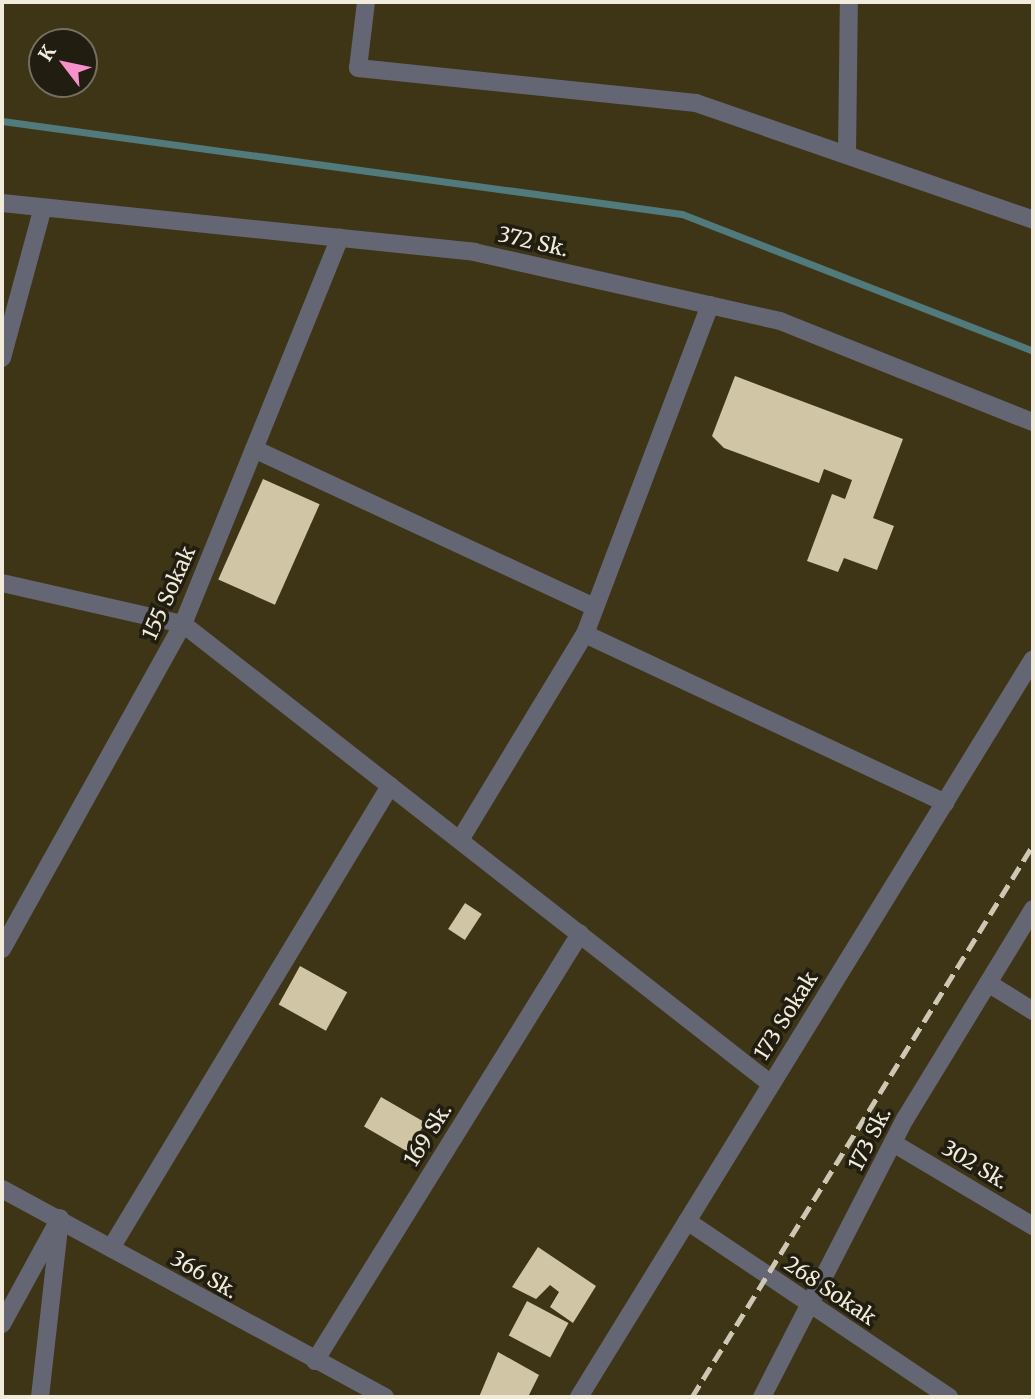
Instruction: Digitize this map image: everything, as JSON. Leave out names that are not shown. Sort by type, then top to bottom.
[{"type":"street","points":[[366,2],[358,68],[696,103],[1033,220]]},
{"type":"street","points":[[847,155],[849,2]]},
{"type":"street","name":"372 Sk.","points":[[2,203],[474,252],[780,321],[1033,422]]},
{"type":"street","points":[[2,358],[43,207]]},
{"type":"street","name":"155 Sokak","points":[[2,949],[183,624],[340,238]]},
{"type":"street","points":[[460,840],[585,634],[710,305]]},
{"type":"street","points":[[254,449],[595,607]]},
{"type":"street","points":[[2,583],[183,624],[771,1084]]},
{"type":"street","points":[[585,634],[945,803]]},
{"type":"street","name":"173 Sokak","points":[[579,1397],[1033,659]]},
{"type":"street","points":[[111,1248],[390,786]]},
{"type":"street","name":"173 Sk.","points":[[762,1397],[893,1143],[1033,909]]},
{"type":"street","name":"169 Sk.","points":[[315,1361],[580,934]]},
{"type":"street","points":[[988,983],[1033,1011]]},
{"type":"street","name":"302 Sk.","points":[[893,1143],[1033,1226]]},
{"type":"street","name":"366 Sk.","points":[[2,1189],[60,1218],[315,1361],[385,1397]]},
{"type":"street","points":[[2,1324],[60,1218]]},
{"type":"street","points":[[40,1397],[60,1218]]},
{"type":"street","name":"268 Sokak","points":[[687,1221],[949,1397]]},
{"type":"building","points":[[735,376],[903,439],[873,518],[894,526],[877,570],[844,558],[838,572],[807,561],[832,494],[845,499],[852,480],[824,469],[819,483],[724,448],[712,436]]},
{"type":"building","points":[[263,479],[320,504],[275,605],[218,579]]},
{"type":"building","points":[[465,903],[482,914],[465,940],[448,929]]},
{"type":"building","points":[[300,966],[347,992],[326,1031],[279,1004]]},
{"type":"building","points":[[381,1097],[425,1122],[408,1152],[364,1126]]},
{"type":"building","points":[[538,1247],[596,1286],[573,1323],[550,1307],[559,1292],[550,1285],[536,1299],[512,1287]]},
{"type":"building","points":[[527,1301],[568,1323],[550,1358],[509,1335]]},
{"type":"building","points":[[498,1352],[539,1375],[528,1397],[479,1397]]},
{"type":"waterway","points":[[2,121],[682,214],[1033,351]]},
{"type":"railway","points":[[692,1397],[1033,845]]}]
